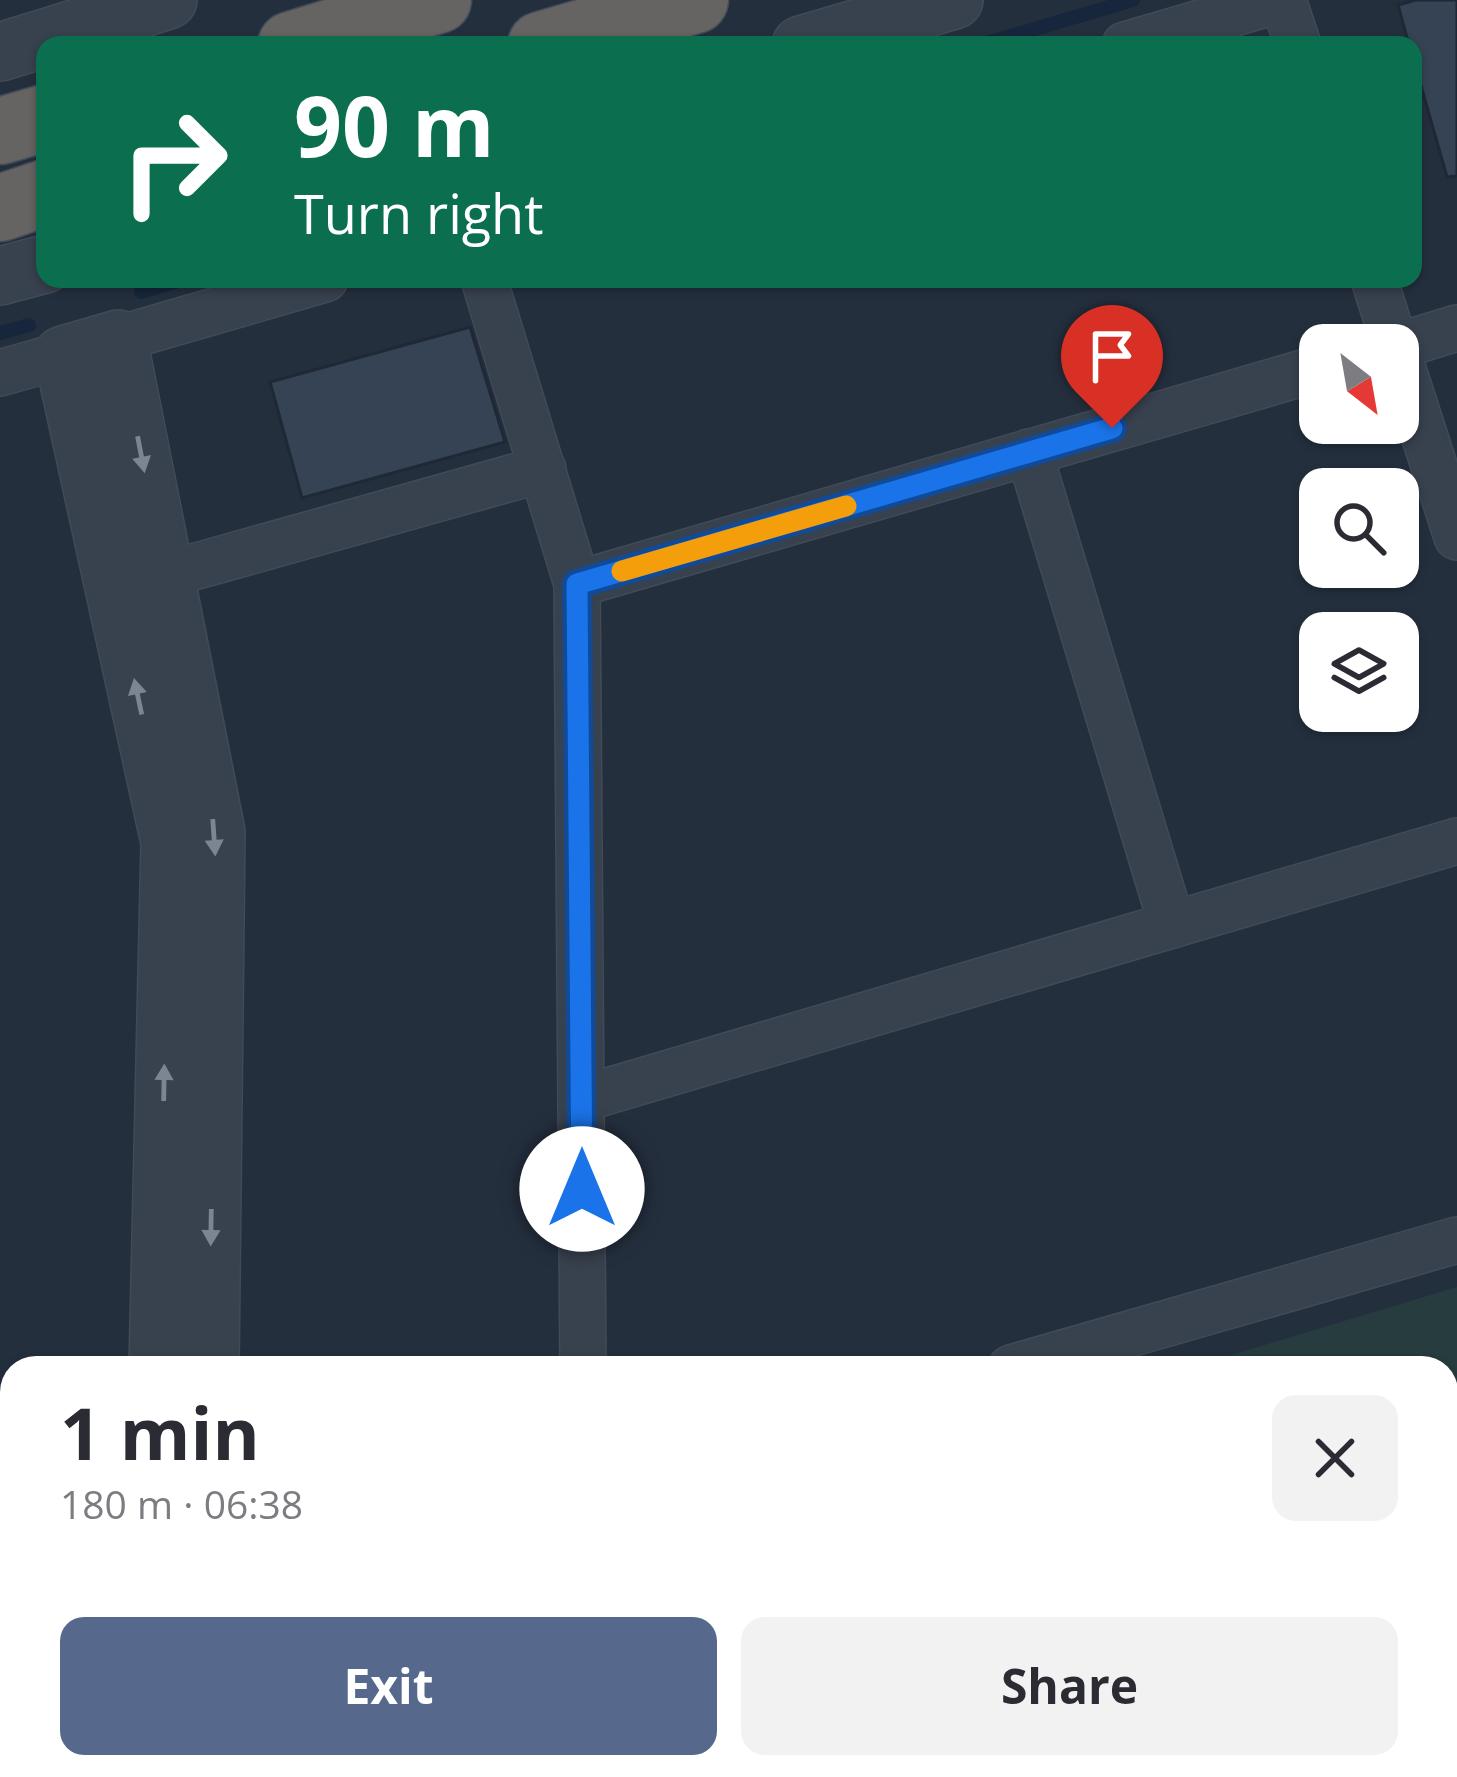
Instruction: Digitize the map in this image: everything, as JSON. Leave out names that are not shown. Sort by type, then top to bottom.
[{"type":"highway","points":[[320,36],[438,0]]},
{"type":"highway","points":[[572,36],[694,0]]},
{"type":"highway","points":[[0,130],[36,120]]},
{"type":"highway","points":[[0,208],[36,196]]},
{"type":"street","points":[[52,36],[168,0]]},
{"type":"street","points":[[832,36],[954,0]]},
{"type":"street","points":[[1156,36],[1281,0],[1295,36]]},
{"type":"street","points":[[0,52],[36,41]]},
{"type":"street","points":[[0,276],[36,266]]},
{"type":"street","points":[[0,374],[294,288]]},
{"type":"street","points":[[487,288],[577,584],[583,1356]]},
{"type":"street","points":[[1377,288],[1389,324]]},
{"type":"street","points":[[1419,341],[1457,328]]},
{"type":"street","points":[[118,339],[215,832],[209,1356]]},
{"type":"street","points":[[63,355],[170,842],[158,1356]]},
{"type":"street","points":[[577,584],[1299,374]]},
{"type":"street","points":[[1419,417],[1457,537]]},
{"type":"street","points":[[1029,452],[1172,925]]},
{"type":"street","points":[[165,575],[543,470]]},
{"type":"street","points":[[581,1099],[1457,841]]},
{"type":"street","points":[[1088,1356],[1457,1240]]},
{"type":"green space","points":[[1457,1287],[1457,1356],[1228,1356]]},
{"type":"building","points":[[1457,0],[1457,176],[1447,177],[1422,90],[1422,36],[1407,36],[1398,5]]},
{"type":"building","points":[[470,327],[505,442],[302,498],[270,382]]},
{"type":"waterway","points":[[1011,36],[1133,0]]},
{"type":"waterway","points":[[141,292],[154,288]]},
{"type":"waterway","points":[[0,333],[29,325]]},
{"type":"slow traffic","points":[[622,571],[846,506]]},
{"type":"route","points":[[582,1189],[577,584],[1112,428]]}]
